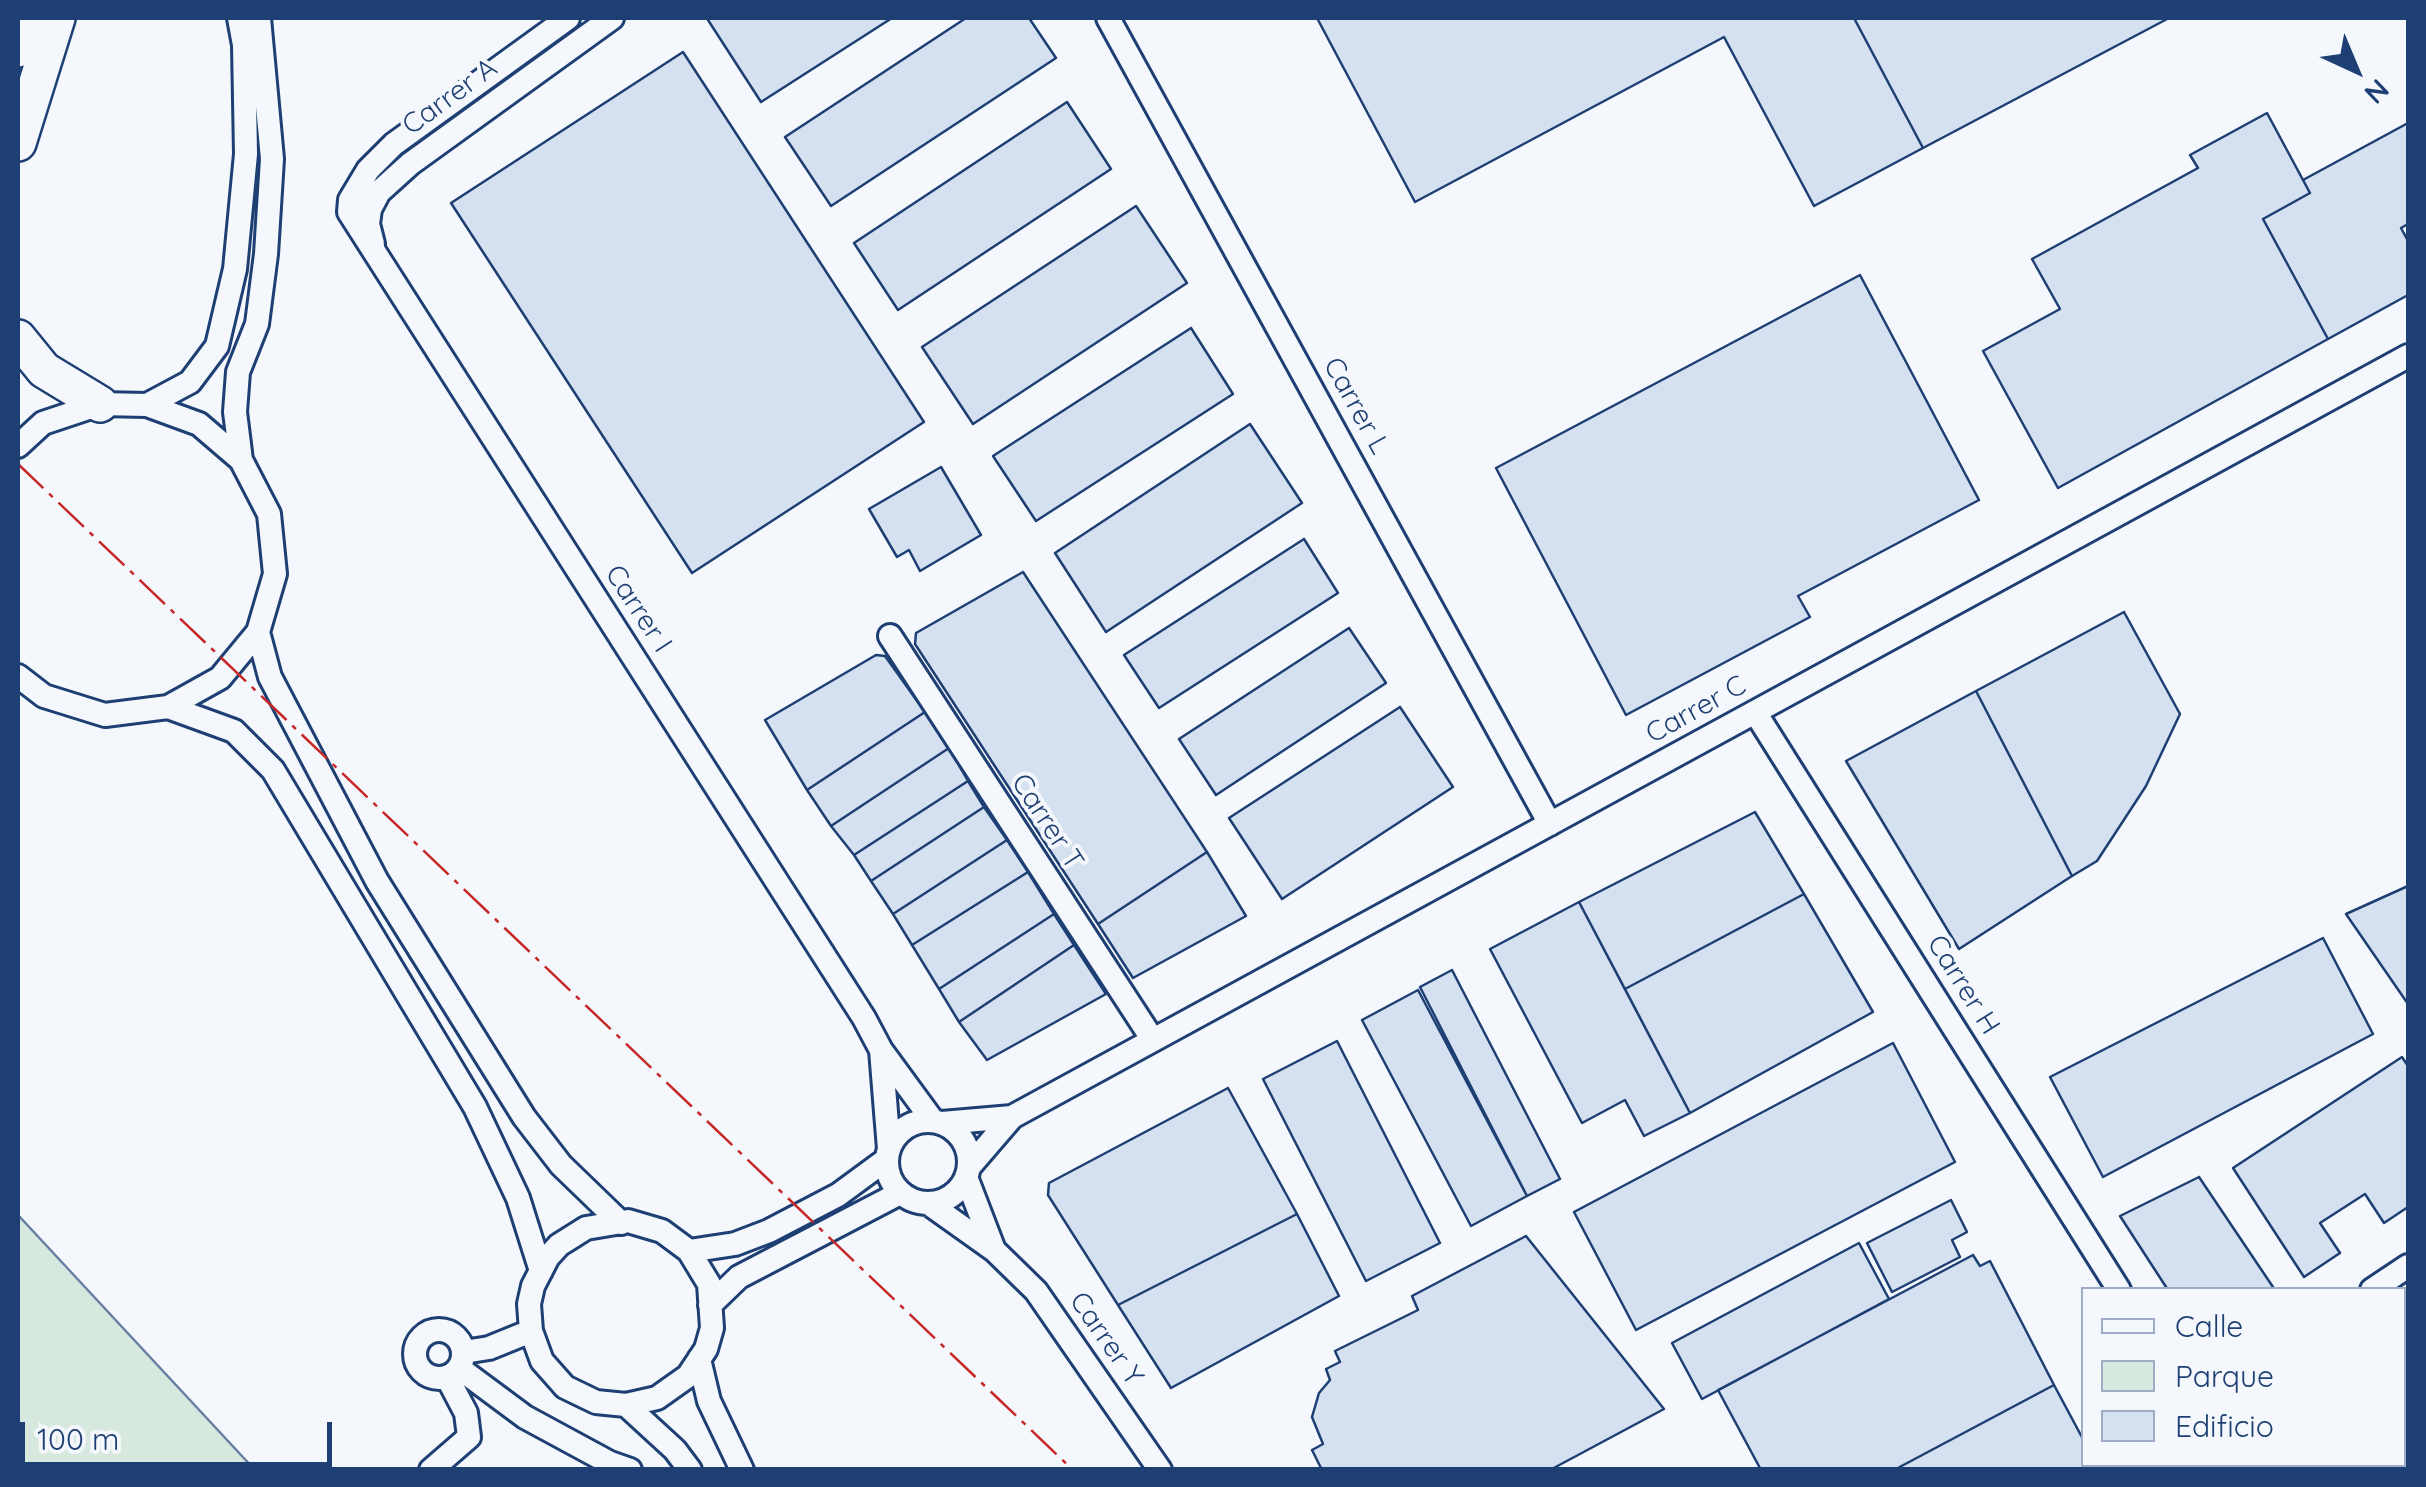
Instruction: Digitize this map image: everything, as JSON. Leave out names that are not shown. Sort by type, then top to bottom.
[{"type":"highway","points":[[18,49],[28,18]]},
{"type":"highway","points":[[18,142],[57,18]]},
{"type":"highway","points":[[18,338],[44,370],[100,404]]},
{"type":"street","name":"Carrer I","points":[[568,18],[394,144],[368,170],[350,200],[349,212],[881,1050],[937,1122]]},
{"type":"street","name":"Carrer A","points":[[375,252],[368,224],[378,192],[410,164],[612,18]]},
{"type":"street","name":"Carrer L","points":[[1108,18],[1550,824]]},
{"type":"street","points":[[148,405],[190,382],[218,346],[235,269],[246,154],[244,45],[255,19]]},
{"type":"street","points":[[18,676],[44,696],[105,714],[168,707],[220,678],[258,632],[275,574],[269,514],[241,460],[235,412],[238,372],[257,324],[272,159],[255,19]]},
{"type":"street","name":"Carrer C","points":[[968,1172],[1012,1117],[2408,356]]},
{"type":"street","points":[[18,446],[43,423],[100,404],[148,405],[200,424],[241,460]]},
{"type":"street","points":[[258,632],[270,677],[377,881],[524,1117],[561,1165],[621,1222]]},
{"type":"street","name":"Carrer T","points":[[890,636],[1153,1040]]},
{"type":"street","points":[[18,703],[44,696]]},
{"type":"street","points":[[168,707],[234,731],[273,770],[474,1107],[518,1198],[541,1271]]},
{"type":"street","name":"Carrer H","points":[[1756,712],[2117,1287]]},
{"type":"street","name":"Carrer I","points":[[881,1050],[888,1154]]},
{"type":"street","name":"Carrer C","points":[[937,1122],[1012,1117]]},
{"type":"street","points":[[689,1251],[735,1244],[770,1231],[838,1195],[888,1154],[903,1129],[916,1123],[937,1122],[961,1138],[967,1150],[968,1172],[959,1189],[942,1201],[928,1204],[900,1193],[892,1182],[888,1154]]},
{"type":"street","name":"Carrer Y","points":[[968,1172],[994,1250]]},
{"type":"street","points":[[710,1304],[739,1277],[900,1193]]},
{"type":"street","name":"Carrer Y","points":[[928,1204],[994,1250],[1036,1291],[1160,1470]]},
{"type":"street","points":[[628,1221],[662,1230],[689,1251],[708,1284],[712,1328],[688,1376],[658,1398],[626,1405],[596,1402],[565,1386],[542,1361],[530,1332],[529,1304],[541,1271],[559,1245],[586,1228],[628,1221]]},
{"type":"street","points":[[2376,1287],[2408,1266]]},
{"type":"street","points":[[456,1366],[530,1332]]},
{"type":"street","points":[[699,1359],[709,1402],[742,1470]]},
{"type":"street","points":[[431,1470],[469,1438],[456,1366]]},
{"type":"street","points":[[456,1366],[526,1417],[630,1470]]},
{"type":"street","points":[[626,1405],[676,1450],[690,1470]]},
{"type":"green space","points":[[18,1215],[254,1469],[18,1469]]},
{"type":"building","points":[[892,18],[761,102],[708,20]]},
{"type":"building","points":[[966,18],[1029,18],[1056,58],[831,206],[785,137]]},
{"type":"building","points":[[1317,18],[1854,18],[1923,148],[1814,206],[1724,37],[1415,202]]},
{"type":"building","points":[[1854,18],[2169,18],[1923,148]]},
{"type":"building","points":[[683,52],[924,422],[692,573],[451,203]]},
{"type":"building","points":[[1067,102],[1111,169],[898,310],[854,243]]},
{"type":"building","points":[[2267,113],[2310,193],[2263,219],[2328,339],[2058,488],[1983,351],[2060,309],[2032,259],[2198,168],[2190,155]]},
{"type":"building","points":[[2408,123],[2408,224],[2401,228],[2408,241],[2408,295],[2328,339],[2263,219],[2310,193],[2303,180]]},
{"type":"building","points":[[1136,206],[1187,283],[973,424],[922,347]]},
{"type":"building","points":[[1860,275],[1979,500],[1798,596],[1810,617],[1626,715],[1496,468]]},
{"type":"building","points":[[1191,328],[1233,394],[1036,521],[993,456]]},
{"type":"building","points":[[1250,424],[1302,503],[1106,632],[1055,553]]},
{"type":"building","points":[[941,467],[981,535],[920,571],[909,550],[897,557],[869,509]]},
{"type":"building","points":[[1304,539],[1338,593],[1159,708],[1124,655]]},
{"type":"building","points":[[1023,572],[1207,852],[1098,924],[915,644],[916,633]]},
{"type":"building","points":[[2124,612],[2180,714],[2146,786],[2097,861],[2072,876],[1976,691]]},
{"type":"building","points":[[1349,628],[1386,683],[1216,795],[1179,739]]},
{"type":"building","points":[[876,655],[885,656],[925,712],[807,790],[765,720]]},
{"type":"building","points":[[1976,691],[2072,876],[1959,949],[1846,761]]},
{"type":"building","points":[[1400,707],[1453,787],[1282,899],[1229,818]]},
{"type":"building","points":[[925,712],[949,748],[831,826],[807,790]]},
{"type":"building","points":[[949,748],[968,781],[854,855],[831,826]]},
{"type":"building","points":[[968,781],[984,807],[871,881],[854,855]]},
{"type":"building","points":[[984,807],[1007,840],[893,914],[871,881]]},
{"type":"building","points":[[1755,812],[1804,894],[1625,989],[1579,902]]},
{"type":"building","points":[[1007,840],[1028,872],[912,945],[893,914]]},
{"type":"building","points":[[1207,852],[1246,916],[1133,978],[1098,924]]},
{"type":"building","points":[[1028,872],[1054,914],[939,989],[912,945]]},
{"type":"building","points":[[2408,886],[2408,1004],[2346,914]]},
{"type":"building","points":[[1804,894],[1873,1012],[1690,1113],[1625,989]]},
{"type":"building","points":[[1579,902],[1690,1113],[1644,1136],[1625,1100],[1582,1123],[1490,949]]},
{"type":"building","points":[[1054,914],[1074,945],[959,1022],[939,989]]},
{"type":"building","points":[[2323,938],[2373,1034],[2103,1177],[2050,1077]]},
{"type":"building","points":[[1074,945],[1106,994],[987,1060],[959,1022]]},
{"type":"building","points":[[1452,970],[1560,1179],[1527,1196],[1420,987]]},
{"type":"building","points":[[1418,990],[1527,1196],[1471,1226],[1362,1020]]},
{"type":"building","points":[[1337,1041],[1440,1243],[1366,1281],[1263,1079]]},
{"type":"building","points":[[1893,1043],[1955,1162],[1636,1330],[1574,1212]]},
{"type":"building","points":[[2402,1057],[2408,1066],[2408,1207],[2384,1223],[2365,1194],[2320,1223],[2340,1253],[2304,1277],[2233,1168]]},
{"type":"building","points":[[1228,1088],[1297,1214],[1118,1305],[1048,1195],[1049,1183]]},
{"type":"building","points":[[2199,1177],[2273,1287],[2166,1287],[2120,1216]]},
{"type":"building","points":[[1951,1200],[1967,1232],[1952,1240],[1960,1257],[1892,1292],[1867,1243]]},
{"type":"building","points":[[1297,1214],[1339,1296],[1171,1388],[1118,1305]]},
{"type":"building","points":[[1526,1236],[1664,1409],[1550,1470],[1322,1470],[1312,1450],[1323,1444],[1312,1417],[1319,1393],[1330,1380],[1326,1369],[1340,1362],[1335,1351],[1418,1310],[1412,1296]]},
{"type":"building","points":[[1859,1243],[1889,1299],[1702,1399],[1672,1343]]},
{"type":"building","points":[[1973,1255],[1980,1266],[1990,1261],[2054,1385],[1894,1470],[1761,1470],[1718,1390]]},
{"type":"building","points":[[2406,1351],[2408,1355],[2408,1462],[2406,1458]]},
{"type":"building","points":[[2054,1385],[2081,1435],[2081,1467],[2099,1470],[1894,1470]]},
{"type":"building","points":[[2406,1462],[2408,1470],[2274,1467],[2406,1467]]},
{"type":"power","points":[[18,464],[1073,1470]]}]
